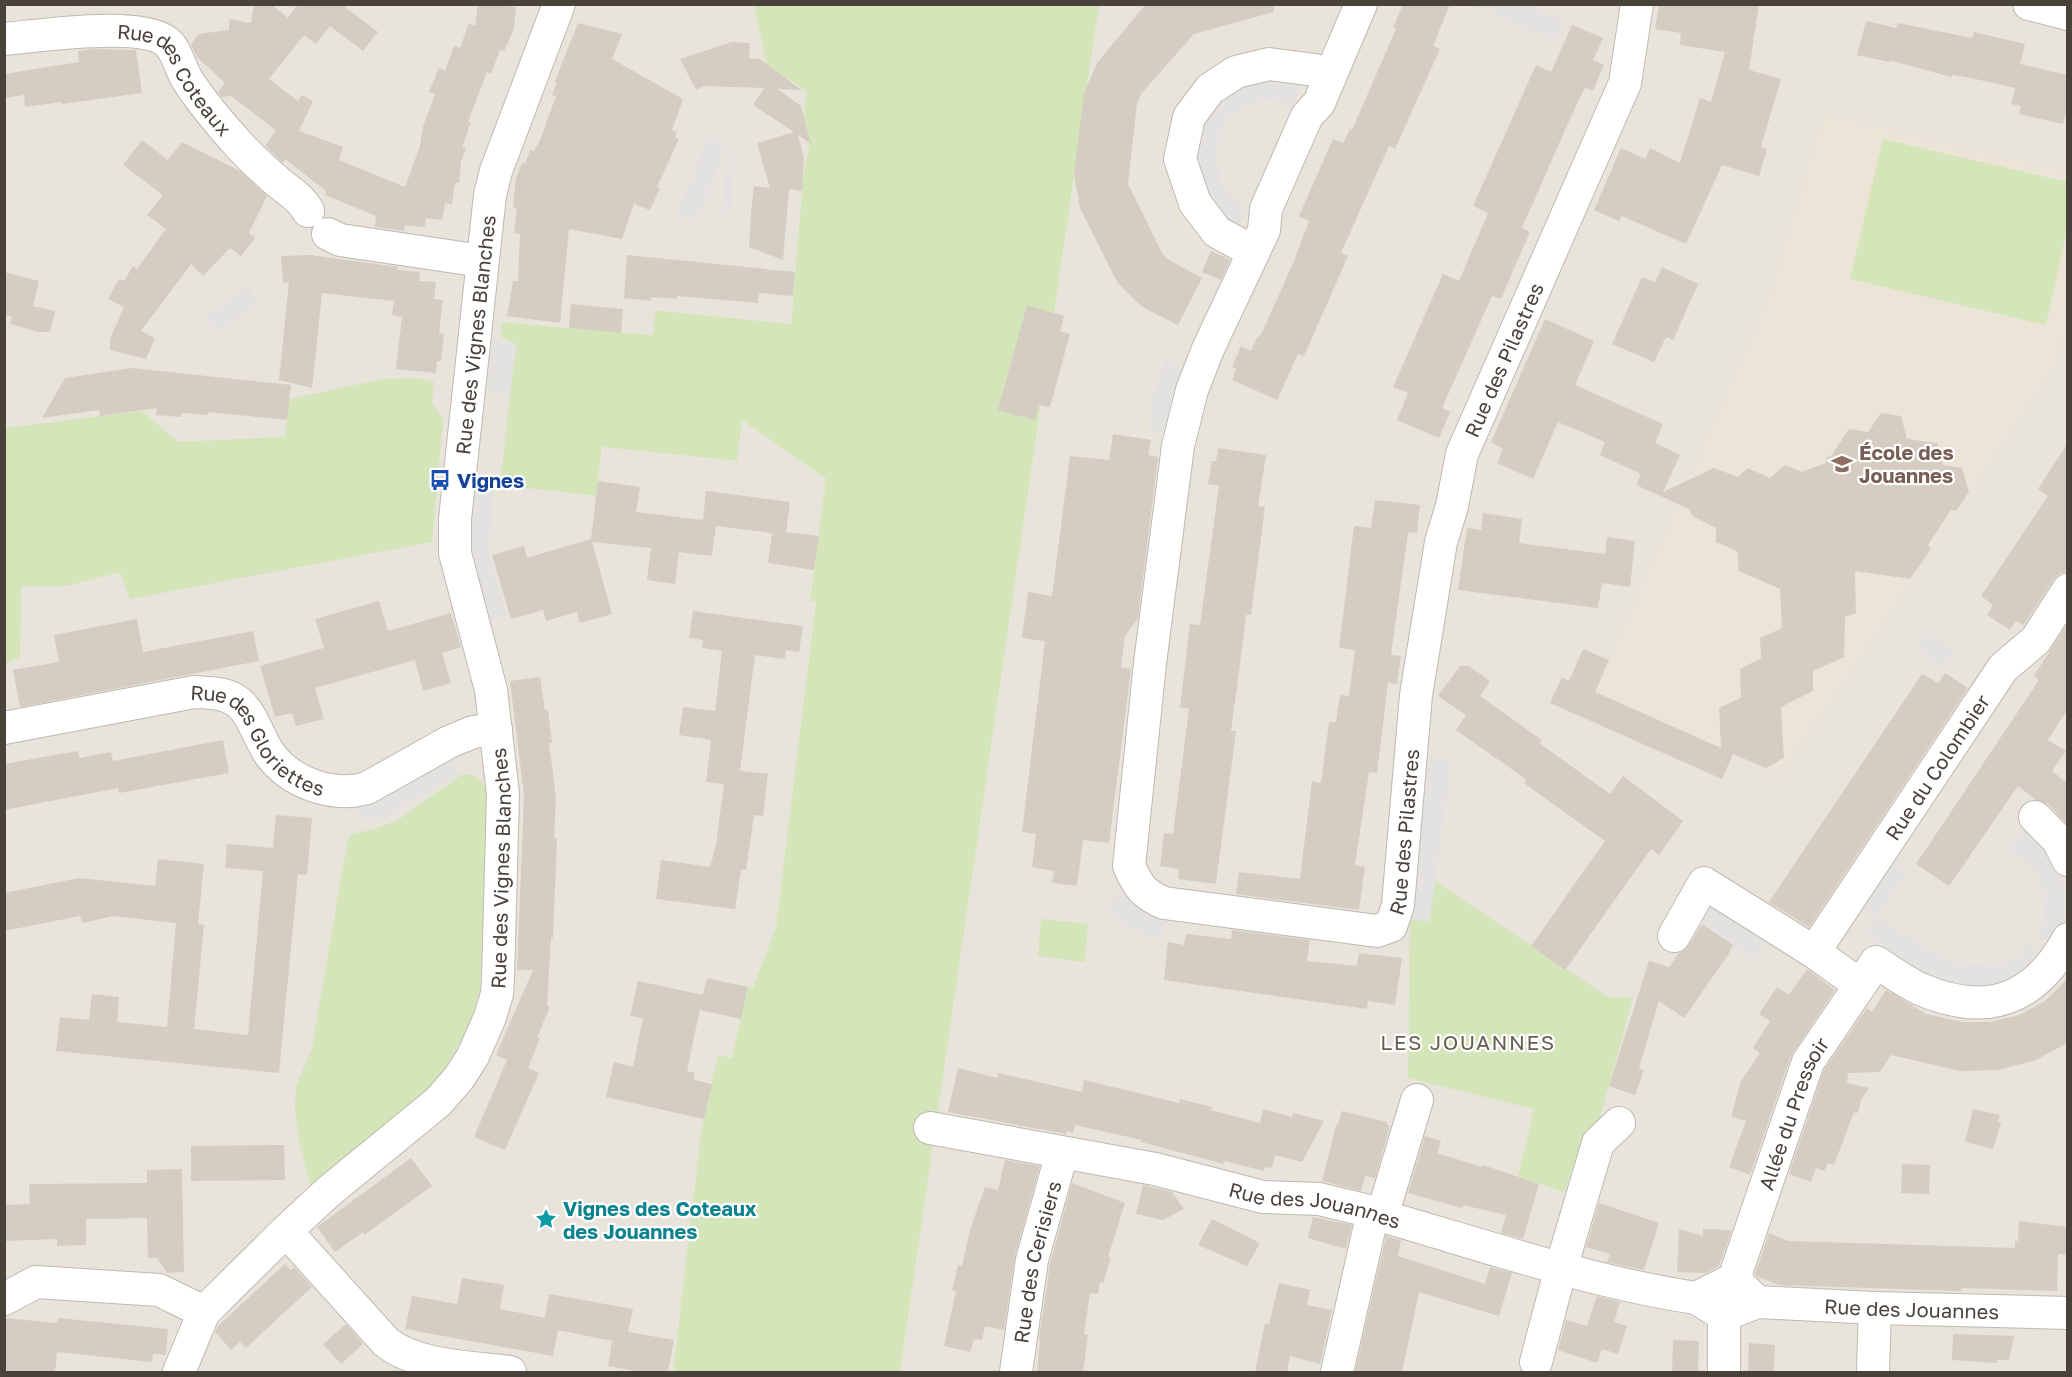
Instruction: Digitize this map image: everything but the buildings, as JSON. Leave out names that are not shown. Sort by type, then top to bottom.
[{"type":"street","name":"Rue des Vignes Blanches","points":[[179,1372],[204,1312],[286,1231],[371,1155],[438,1102],[459,1078],[482,1039],[497,994],[504,812],[491,690],[455,546],[455,519],[490,195],[496,171],[558,4]]},
{"type":"street","name":"Rue des Pilastres","points":[[1361,4],[1318,103],[1307,116],[1266,209],[1264,230],[1192,390],[1178,446],[1150,663],[1129,866],[1137,884],[1149,897],[1164,903],[1377,931],[1391,926],[1398,905],[1416,695],[1442,542],[1462,454],[1625,83],[1637,4]]},
{"type":"street","points":[[2029,4],[2067,14]]},
{"type":"street","name":"Rue des Coteaux","points":[[4,39],[94,32],[142,33],[160,38],[171,46],[187,79],[209,110],[239,145],[301,201],[318,223],[340,240],[482,261]]},
{"type":"street","points":[[1254,252],[1217,232],[1195,203],[1180,159],[1188,117],[1210,89],[1236,72],[1269,64],[1315,70],[1330,77]]},
{"type":"street","name":"Rue du Colombier","points":[[1814,952],[2003,668],[2036,640],[2067,590]]},
{"type":"street","name":"Rue des Gloriettes","points":[[4,728],[194,692],[217,693],[239,703],[249,715],[269,753],[278,763],[302,780],[336,792],[353,792],[367,788],[449,742],[473,732],[496,729]]},
{"type":"street","points":[[2035,817],[2058,840],[2067,860]]},
{"type":"street","points":[[1674,936],[1704,883],[1814,952],[1868,973],[1968,1003],[1995,1002],[2020,992],[2040,979],[2064,954]]},
{"type":"street","name":"Allée du Pressoir","points":[[1734,1279],[1808,1062],[1868,973]]},
{"type":"street","points":[[1336,1372],[1378,1214],[1417,1100]]},
{"type":"street","points":[[1536,1362],[1598,1143],[1619,1123]]},
{"type":"street","name":"Rue des Jouannes","points":[[930,1128],[1155,1169],[1263,1197],[1319,1199],[1561,1268],[1654,1292],[1696,1298],[1724,1326],[1757,1302],[1875,1308],[2067,1313]]},
{"type":"street","name":"Rue des Cerisiers","points":[[1016,1372],[1032,1260],[1062,1153]]},
{"type":"street","points":[[286,1231],[386,1342],[394,1348],[404,1354],[423,1359],[510,1372]]},
{"type":"street","points":[[1696,1298],[1734,1279],[1757,1302]]},
{"type":"street","points":[[4,1299],[36,1282],[159,1290],[194,1305],[204,1312]]},
{"type":"street","points":[[1873,1372],[1875,1308]]},
{"type":"street","points":[[1724,1326],[1724,1372]]},
{"type":"shaded area","points":[[5,5],[754,5],[758,26],[792,83],[807,92],[804,118],[810,140],[803,177],[791,324],[656,310],[653,335],[502,322],[500,336],[516,344],[501,485],[596,496],[602,447],[737,461],[742,420],[826,479],[810,601],[816,602],[776,927],[753,988],[748,988],[732,1058],[718,1056],[701,1133],[673,1372],[5,1372]]},
{"type":"shaded area","points":[[1099,5],[2067,5],[2067,1372],[900,1372]]},
{"type":"shaded area","points":[[1474,5],[1528,5],[1564,21],[1556,41]]},
{"type":"shaded area","points":[[1264,77],[1302,81],[1294,104],[1264,100],[1251,104],[1229,117],[1219,138],[1217,160],[1221,183],[1234,199],[1247,208],[1238,229],[1220,213],[1200,189],[1193,158],[1197,128],[1215,100],[1242,85]]},
{"type":"shaded area","name":"École des Jouannes","points":[[1824,115],[2067,173],[2068,292],[2058,360],[1780,775],[1596,692],[1769,299]]},
{"type":"shaded area","points":[[708,137],[727,144],[697,222],[676,215]]},
{"type":"shaded area","points":[[728,153],[735,154],[730,219],[721,219]]},
{"type":"shaded area","points":[[249,286],[258,305],[216,332],[205,316]]},
{"type":"shaded area","points":[[491,338],[516,344],[510,394],[488,391]]},
{"type":"shaded area","points":[[1166,360],[1184,369],[1172,401],[1164,433],[1149,430],[1151,401]]},
{"type":"shaded area","points":[[472,484],[494,487],[489,554],[506,616],[486,620],[467,554]]},
{"type":"shaded area","points":[[1926,631],[1955,651],[1944,667],[1916,648]]},
{"type":"shaded area","points":[[451,754],[457,775],[393,813],[367,824],[357,808]]},
{"type":"shaded area","points":[[1429,757],[1452,762],[1429,922],[1410,919]]},
{"type":"shaded area","points":[[2025,828],[2048,849],[2061,872],[2065,898],[2063,924],[2054,946],[2036,936],[2045,919],[2040,879],[2031,865],[2008,849]]},
{"type":"shaded area","points":[[1890,860],[1908,871],[1878,917],[1861,906]]},
{"type":"shaded area","points":[[1121,893],[1149,916],[1168,922],[1163,940],[1145,936],[1128,926],[1105,905]]},
{"type":"shaded area","points":[[1710,902],[1767,939],[1754,960],[1699,922]]},
{"type":"shaded area","points":[[1878,917],[1948,961],[1987,965],[2005,962],[2018,956],[2025,942],[2045,956],[1999,990],[1940,986],[1865,934]]},
{"type":"green space","points":[[754,5],[1099,5],[900,1372],[673,1372],[701,1133],[718,1055],[732,1058],[748,987],[753,988],[776,927],[816,602],[810,601],[826,479],[742,420],[737,461],[602,447],[596,496],[500,485],[516,345],[500,336],[502,322],[653,335],[655,310],[791,324],[803,177],[810,140],[804,118],[807,92],[767,64]]},
{"type":"green space","points":[[1883,139],[2067,182],[2067,229],[2046,325],[1850,279]]},
{"type":"green space","points":[[417,378],[434,382],[432,403],[443,419],[432,542],[130,599],[120,572],[67,586],[21,586],[20,657],[5,664],[5,428],[142,411],[178,442],[285,437],[290,399],[382,379]]},
{"type":"green space","points":[[472,774],[481,781],[489,794],[480,989],[470,1026],[440,1076],[410,1108],[311,1188],[299,1142],[295,1109],[296,1087],[312,1048],[348,839],[352,834],[398,820],[461,775]]},
{"type":"green space","points":[[1435,881],[1608,997],[1633,997],[1593,1143],[1582,1142],[1564,1192],[1518,1177],[1534,1109],[1408,1078],[1410,919],[1429,922]]},
{"type":"green space","points":[[1041,919],[1088,924],[1085,962],[1038,956]]},
{"type":"place","name":"École des Jouannes","points":[[1842,464]]},
{"type":"place","name":"Vignes","points":[[440,480]]},
{"type":"place","name":"Vignes des Coteaux des Jouannes","points":[[546,1219]]},
{"type":"district","name":"LES JOUANNES","points":[[1468,1042]]}]
